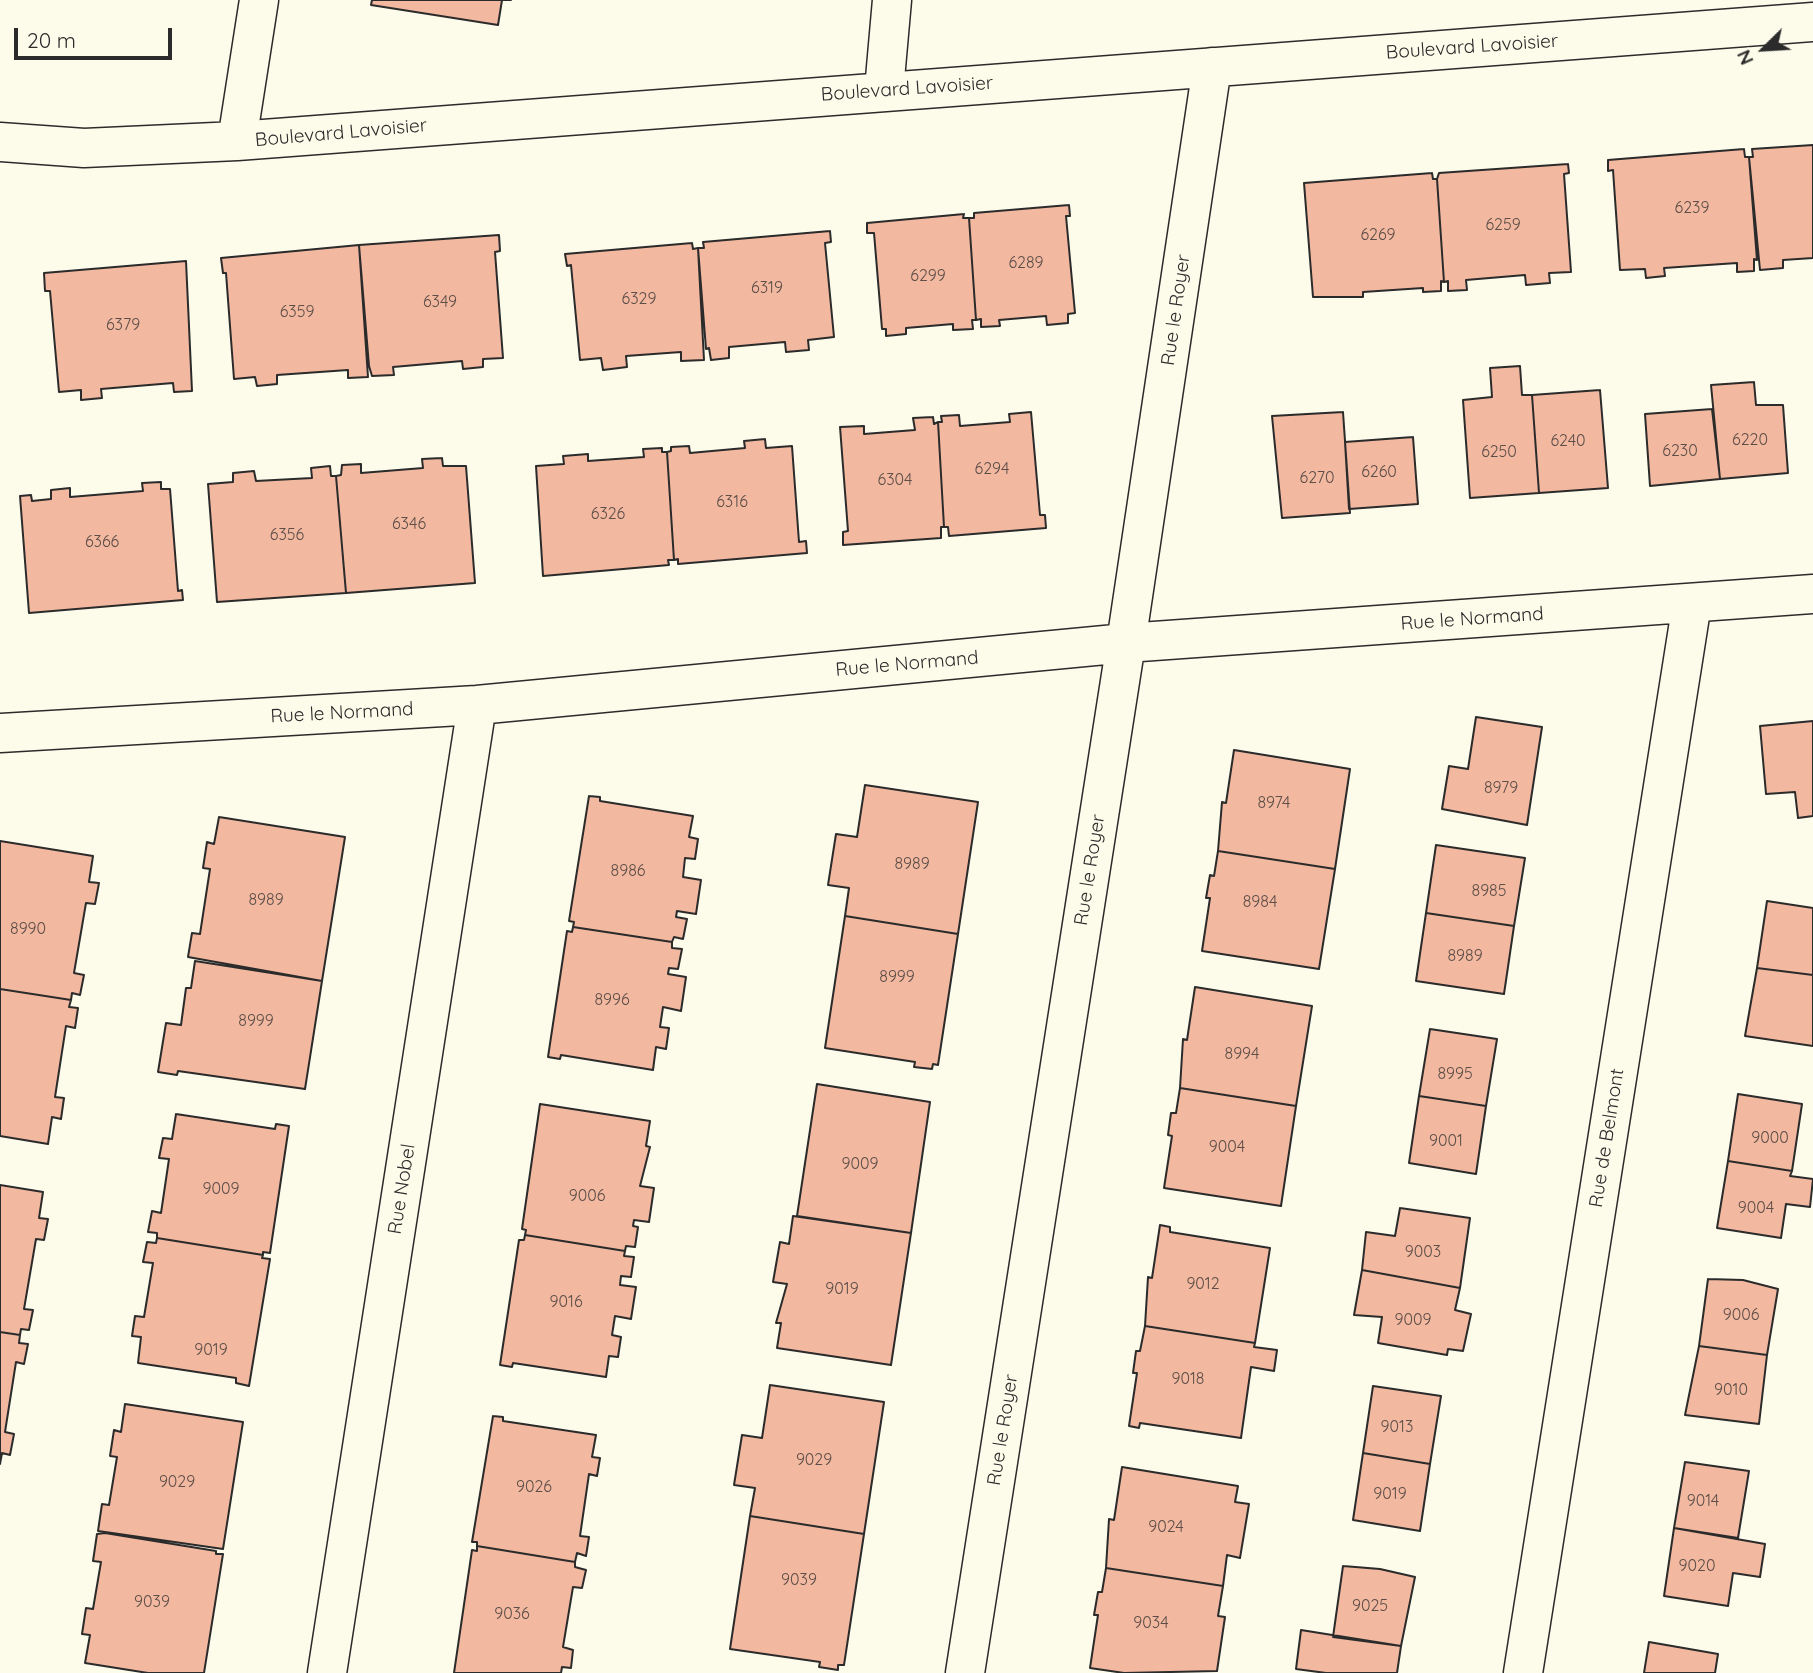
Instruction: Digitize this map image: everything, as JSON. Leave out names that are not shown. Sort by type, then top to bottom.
[{"type":"street","points":[[237,141],[259,0]]},
{"type":"street","points":[[884,90],[892,0]]},
{"type":"street","name":"Boulevard Lavoisier","points":[[0,142],[84,148],[237,141],[884,90],[1813,22]]},
{"type":"street","name":"Rue le Royer","points":[[965,1673],[1126,643],[1212,67]]},
{"type":"street","name":"Rue le Normand","points":[[0,733],[477,705],[1126,643],[1813,594]]},
{"type":"street","name":"Rue de Belmont","points":[[1523,1673],[1692,603]]},
{"type":"street","name":"Rue Nobel","points":[[327,1673],[477,705]]},
{"type":"building","points":[[372,0],[502,0],[498,25],[371,5]]},
{"type":"building","points":[[1813,145],[1813,258],[1783,260],[1783,268],[1760,270],[1749,157],[1753,157],[1752,149]]},
{"type":"building","points":[[1744,149],[1745,157],[1749,157],[1757,260],[1754,259],[1754,271],[1737,272],[1737,263],[1664,268],[1665,276],[1646,278],[1645,269],[1620,270],[1613,170],[1608,171],[1608,160]]},
{"type":"building","points":[[1568,164],[1569,173],[1564,174],[1571,272],[1549,273],[1550,283],[1526,285],[1525,275],[1466,280],[1467,290],[1448,291],[1448,281],[1444,282],[1437,179],[1439,173]]},
{"type":"building","points":[[1432,173],[1433,179],[1437,179],[1444,282],[1441,281],[1441,291],[1423,292],[1423,288],[1363,292],[1363,297],[1313,297],[1304,183]]},
{"type":"building","points":[[1069,205],[1070,216],[1066,216],[1075,313],[1068,314],[1068,323],[1047,325],[1046,316],[999,320],[1000,326],[981,327],[981,319],[976,320],[969,218],[974,218],[974,213]]},
{"type":"building","points":[[964,214],[963,218],[969,218],[976,320],[972,320],[973,329],[953,330],[953,324],[906,328],[906,334],[886,336],[886,329],[882,329],[874,233],[867,233],[867,223]]},
{"type":"building","points":[[830,231],[831,242],[825,243],[834,337],[808,340],[809,350],[786,352],[785,342],[729,347],[729,358],[711,360],[709,348],[706,349],[698,248],[704,248],[703,242]]},
{"type":"building","points":[[499,235],[500,251],[495,252],[503,358],[483,359],[483,367],[463,369],[462,361],[393,367],[394,375],[372,376],[359,245]]},
{"type":"building","points":[[692,243],[693,249],[698,248],[704,360],[681,361],[681,352],[626,356],[627,367],[603,370],[601,358],[580,360],[571,265],[567,266],[565,254]]},
{"type":"building","points":[[359,245],[368,377],[348,378],[348,370],[277,375],[277,384],[257,386],[255,377],[234,379],[226,273],[223,273],[221,258]]},
{"type":"building","points":[[186,261],[192,391],[174,392],[173,383],[101,389],[102,398],[81,400],[81,390],[59,392],[50,291],[45,291],[44,273]]},
{"type":"building","points":[[1520,366],[1522,395],[1532,395],[1539,493],[1470,498],[1463,400],[1492,397],[1490,368]]},
{"type":"building","points":[[1754,382],[1756,405],[1783,405],[1788,473],[1720,479],[1711,385]]},
{"type":"building","points":[[1600,390],[1608,488],[1539,493],[1532,395]]},
{"type":"building","points":[[1712,409],[1720,479],[1650,486],[1645,414]]},
{"type":"building","points":[[1031,412],[1040,515],[1045,515],[1046,528],[949,536],[948,527],[944,527],[938,422],[942,422],[941,416],[959,415],[960,426],[1010,422],[1009,414]]},
{"type":"building","points":[[1343,412],[1350,513],[1282,518],[1272,416]]},
{"type":"building","points":[[933,417],[934,424],[938,422],[944,527],[941,527],[941,538],[843,545],[843,532],[848,531],[840,427],[864,426],[864,434],[915,430],[913,418]]},
{"type":"building","points":[[1413,437],[1418,504],[1349,509],[1345,442]]},
{"type":"building","points":[[765,439],[766,448],[792,446],[799,542],[806,541],[807,553],[678,564],[678,559],[674,560],[667,452],[671,451],[671,447],[689,446],[690,453],[745,448],[744,441]]},
{"type":"building","points":[[662,448],[662,452],[667,452],[674,560],[668,560],[669,565],[543,576],[536,466],[564,464],[563,456],[588,454],[588,461],[644,457],[643,449]]},
{"type":"building","points":[[442,458],[443,466],[466,466],[475,583],[346,593],[336,476],[341,475],[342,465],[361,464],[361,473],[423,468],[422,459]]},
{"type":"building","points":[[330,466],[331,476],[336,476],[346,593],[217,602],[208,484],[233,482],[233,473],[254,471],[256,481],[312,478],[311,468]]},
{"type":"building","points":[[161,482],[161,489],[170,489],[178,591],[182,590],[183,600],[29,613],[20,496],[31,495],[32,501],[51,499],[51,490],[70,488],[70,497],[143,491],[142,483]]},
{"type":"building","points":[[1476,717],[1542,727],[1527,825],[1442,809],[1449,766],[1468,769]]},
{"type":"building","points":[[1813,721],[1813,816],[1798,818],[1795,792],[1766,794],[1760,726]]},
{"type":"building","points":[[1234,750],[1350,769],[1335,869],[1218,851],[1222,802],[1226,803]]},
{"type":"building","points":[[865,785],[978,802],[958,934],[845,916],[849,888],[828,885],[836,834],[857,837]]},
{"type":"building","points":[[589,796],[600,797],[600,801],[693,816],[689,837],[698,839],[695,859],[685,858],[683,877],[701,880],[696,914],[677,911],[676,917],[687,919],[683,939],[674,937],[672,942],[573,927],[574,922],[569,921]]},
{"type":"building","points":[[219,817],[345,837],[322,981],[188,957],[192,933],[200,934],[210,869],[203,868],[207,842],[214,844]]},
{"type":"building","points":[[0,841],[93,856],[89,882],[99,883],[95,904],[86,903],[74,973],[84,975],[80,995],[72,993],[71,1000],[0,989]]},
{"type":"building","points":[[1436,845],[1525,858],[1514,926],[1426,913]]},
{"type":"building","points":[[1218,851],[1335,869],[1319,969],[1202,951],[1210,898],[1206,898],[1210,875],[1214,876]]},
{"type":"building","points":[[1767,901],[1813,908],[1813,975],[1757,968]]},
{"type":"building","points":[[1426,913],[1514,926],[1504,994],[1416,981]]},
{"type":"building","points":[[845,916],[958,934],[938,1065],[933,1064],[932,1069],[914,1067],[915,1062],[825,1048]]},
{"type":"building","points":[[573,927],[672,942],[672,948],[682,949],[678,969],[669,968],[668,974],[686,977],[681,1011],[663,1007],[660,1027],[669,1028],[666,1049],[656,1047],[653,1070],[561,1055],[560,1059],[548,1057],[567,931],[572,932]]},
{"type":"building","points":[[195,961],[322,981],[305,1089],[178,1071],[177,1075],[158,1072],[166,1023],[181,1025],[186,988],[191,988]]},
{"type":"building","points":[[1757,968],[1813,975],[1813,1046],[1745,1036]]},
{"type":"building","points":[[1195,987],[1312,1006],[1296,1106],[1180,1088],[1183,1039],[1187,1040]]},
{"type":"building","points":[[0,989],[71,1000],[69,1007],[78,1008],[75,1028],[66,1026],[55,1097],[64,1098],[61,1119],[52,1117],[48,1144],[0,1136]]},
{"type":"building","points":[[1430,1029],[1497,1039],[1486,1106],[1419,1096]]},
{"type":"building","points":[[817,1084],[930,1102],[911,1233],[797,1216]]},
{"type":"building","points":[[1180,1088],[1296,1106],[1281,1206],[1164,1188],[1172,1136],[1168,1135],[1171,1113],[1176,1113]]},
{"type":"building","points":[[1738,1094],[1802,1104],[1792,1171],[1728,1161]]},
{"type":"building","points":[[1419,1096],[1486,1106],[1476,1174],[1409,1163]]},
{"type":"building","points":[[540,1104],[650,1121],[646,1146],[650,1147],[640,1186],[654,1188],[649,1222],[634,1220],[633,1226],[638,1227],[635,1247],[626,1246],[625,1251],[525,1235],[526,1230],[522,1229]]},
{"type":"building","points":[[176,1114],[275,1129],[276,1124],[289,1126],[270,1253],[263,1252],[263,1255],[157,1238],[157,1233],[148,1232],[152,1211],[161,1213],[169,1159],[159,1158],[163,1138],[172,1139]]},
{"type":"building","points":[[1728,1161],[1792,1171],[1790,1176],[1813,1179],[1810,1207],[1786,1204],[1781,1238],[1717,1228]]},
{"type":"building","points":[[0,1185],[43,1192],[39,1218],[48,1219],[44,1240],[36,1239],[24,1309],[33,1310],[29,1330],[21,1329],[20,1335],[0,1332]]},
{"type":"building","points":[[1400,1208],[1470,1218],[1460,1288],[1362,1270],[1366,1232],[1395,1236]]},
{"type":"building","points":[[793,1216],[911,1233],[891,1365],[777,1348],[781,1323],[776,1323],[787,1284],[773,1282],[780,1242],[789,1244]]},
{"type":"building","points":[[1160,1225],[1170,1227],[1170,1232],[1270,1248],[1255,1343],[1145,1326],[1148,1277],[1152,1278]]},
{"type":"building","points":[[525,1235],[625,1251],[624,1256],[634,1257],[631,1277],[621,1276],[620,1285],[636,1287],[631,1319],[615,1316],[612,1335],[621,1337],[618,1357],[609,1356],[606,1377],[513,1363],[512,1367],[500,1365],[519,1240],[524,1240]]},
{"type":"building","points":[[157,1238],[263,1255],[262,1258],[270,1259],[249,1386],[236,1383],[236,1378],[138,1363],[141,1337],[132,1336],[135,1316],[144,1317],[153,1263],[143,1262],[147,1242],[156,1243]]},
{"type":"building","points":[[1362,1270],[1460,1288],[1455,1310],[1471,1314],[1463,1351],[1448,1349],[1447,1355],[1378,1343],[1382,1317],[1354,1315]]},
{"type":"building","points":[[1708,1279],[1743,1280],[1778,1289],[1767,1355],[1699,1346]]},
{"type":"building","points":[[1145,1326],[1255,1343],[1254,1347],[1277,1350],[1274,1371],[1251,1367],[1241,1438],[1140,1423],[1139,1428],[1129,1426],[1137,1373],[1133,1373],[1136,1351],[1140,1351]]},
{"type":"building","points":[[0,1332],[20,1335],[19,1343],[28,1344],[24,1364],[16,1362],[5,1432],[14,1434],[10,1455],[2,1453],[0,1464]]},
{"type":"building","points":[[1699,1346],[1767,1355],[1759,1424],[1685,1415]]},
{"type":"building","points":[[770,1385],[884,1402],[864,1534],[750,1516],[755,1488],[734,1485],[742,1435],[762,1438]]},
{"type":"building","points":[[1373,1386],[1441,1396],[1430,1464],[1363,1453]]},
{"type":"building","points":[[125,1404],[243,1422],[223,1549],[98,1531],[102,1504],[109,1505],[117,1457],[110,1456],[114,1430],[121,1432]]},
{"type":"building","points":[[493,1416],[503,1417],[503,1421],[596,1435],[592,1457],[600,1458],[597,1476],[589,1474],[580,1536],[589,1537],[586,1556],[577,1553],[575,1562],[477,1546],[477,1542],[472,1542]]},
{"type":"building","points":[[1363,1453],[1430,1464],[1420,1531],[1353,1520]]},
{"type":"building","points":[[1685,1462],[1749,1471],[1738,1538],[1674,1528]]},
{"type":"building","points":[[1122,1467],[1238,1486],[1235,1502],[1249,1504],[1240,1558],[1227,1555],[1223,1586],[1106,1568],[1109,1519],[1114,1520]]},
{"type":"building","points":[[750,1516],[864,1534],[844,1665],[838,1665],[838,1670],[819,1667],[820,1662],[730,1649]]},
{"type":"building","points":[[1674,1528],[1765,1544],[1760,1577],[1733,1573],[1728,1606],[1664,1596]]},
{"type":"building","points":[[105,1533],[223,1554],[204,1673],[148,1673],[85,1663],[90,1635],[82,1634],[86,1608],[93,1609],[101,1562],[93,1561],[97,1534]]},
{"type":"building","points":[[477,1546],[575,1562],[575,1567],[586,1570],[582,1588],[573,1587],[563,1647],[573,1650],[571,1668],[562,1667],[561,1673],[454,1673],[472,1550],[477,1551]]},
{"type":"building","points":[[1343,1566],[1380,1569],[1415,1577],[1401,1646],[1333,1637]]},
{"type":"building","points":[[1106,1568],[1223,1586],[1218,1616],[1225,1617],[1217,1671],[1124,1673],[1090,1668],[1098,1615],[1094,1615]]},
{"type":"building","points":[[1301,1630],[1401,1646],[1397,1673],[1326,1673],[1296,1669]]},
{"type":"building","points":[[1649,1642],[1718,1654],[1715,1673],[1644,1673]]}]
